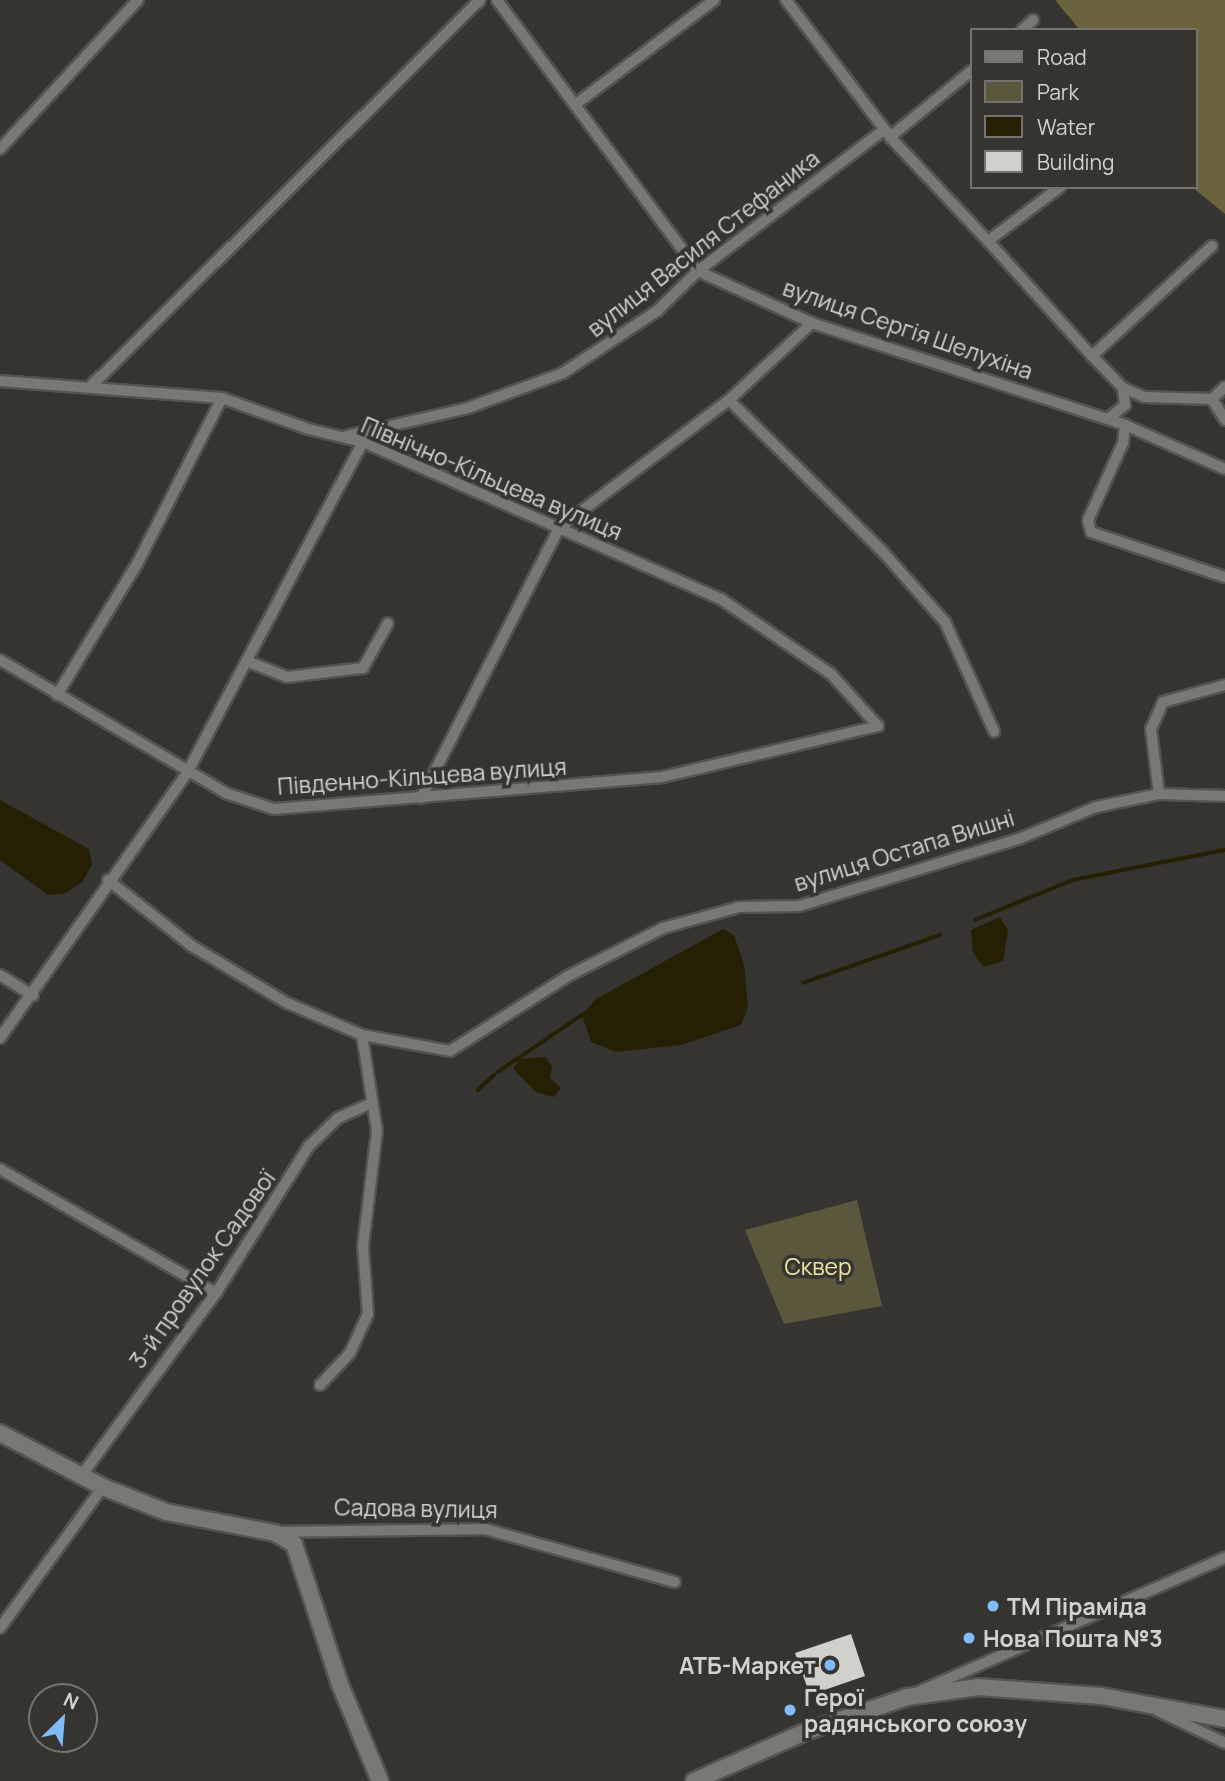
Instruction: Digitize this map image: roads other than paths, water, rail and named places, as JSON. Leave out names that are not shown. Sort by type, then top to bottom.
[{"type":"main road","name":"Садова вулиця","points":[[0,1433],[103,1487],[166,1512],[281,1535]]},
{"type":"main road","points":[[281,1535],[294,1544],[339,1682],[380,1781]]},
{"type":"main road","points":[[694,1781],[805,1732],[908,1697],[978,1687],[1023,1688],[1146,1704],[1225,1719]]},
{"type":"street","points":[[0,149],[138,0]]},
{"type":"street","points":[[90,387],[480,0]]},
{"type":"street","name":"вулиця Сергія Шелухіна","points":[[497,0],[698,271],[812,323],[1125,425],[1225,469]]},
{"type":"street","points":[[576,104],[714,0]]},
{"type":"street","points":[[786,0],[887,133],[1123,388],[1144,397],[1212,399],[1225,387]]},
{"type":"street","points":[[1024,28],[1033,20]]},
{"type":"street","name":"вулиця Василя Стефаника","points":[[341,437],[468,408],[563,373],[657,310],[698,271],[970,72]]},
{"type":"street","points":[[988,241],[1057,189]]},
{"type":"street","points":[[1092,356],[1212,246]]},
{"type":"street","points":[[421,798],[559,528],[729,400],[812,323]]},
{"type":"street","name":"Північно-Кільцева вулиця","points":[[0,381],[222,398],[363,442],[721,599],[831,674],[878,726]]},
{"type":"street","points":[[1108,419],[1125,405],[1123,388]]},
{"type":"street","points":[[57,695],[136,564],[222,398]]},
{"type":"street","points":[[1212,399],[1225,420]]},
{"type":"street","points":[[729,400],[883,552],[945,622],[994,731]]},
{"type":"street","points":[[1125,425],[1123,443],[1088,520],[1091,532],[1225,577]]},
{"type":"street","points":[[0,1038],[33,996],[108,880],[188,771],[249,662],[363,442]]},
{"type":"street","points":[[249,662],[287,677],[363,668],[388,623]]},
{"type":"street","name":"Південно-Кільцева вулиця","points":[[0,660],[226,793],[274,809],[663,777],[878,726]]},
{"type":"street","points":[[1159,794],[1151,729],[1158,707],[1225,685]]},
{"type":"street","name":"вулиця Остапа Вишні","points":[[108,880],[154,919],[243,978],[362,1035],[450,1051],[568,976],[663,928],[739,907],[799,906],[1021,838],[1096,807],[1159,794],[1225,796]]},
{"type":"street","points":[[0,975],[33,996]]},
{"type":"street","points":[[320,1385],[350,1353],[368,1314],[363,1246],[375,1172],[372,1104],[362,1035]]},
{"type":"street","name":"3-й провулок Садової","points":[[81,1476],[216,1293],[321,1131],[372,1104]]},
{"type":"street","points":[[0,1169],[216,1293]]},
{"type":"street","points":[[0,1628],[103,1487]]},
{"type":"street","name":"Садова вулиця","points":[[281,1535],[485,1529],[674,1582]]},
{"type":"street","points":[[908,1697],[1225,1558]]},
{"type":"street","points":[[1146,1704],[1225,1744]]},
{"type":"water","points":[[0,800],[89,849],[92,865],[82,882],[66,893],[48,895],[0,860]]},
{"type":"water","points":[[1000,917],[1008,930],[1003,961],[983,967],[973,952],[971,930]]},
{"type":"water","points":[[723,929],[734,935],[744,965],[748,1007],[741,1025],[681,1045],[616,1052],[591,1042],[582,1015],[596,999]]},
{"type":"water","points":[[546,1057],[552,1067],[550,1078],[561,1088],[554,1097],[536,1092],[513,1069],[520,1059]]},
{"type":"waterway","points":[[975,920],[1073,880],[1225,850]]},
{"type":"waterway","points":[[803,983],[940,935]]},
{"type":"waterway","points":[[498,1072],[582,1015]]},
{"type":"waterway","points":[[478,1090],[494,1075]]},
{"type":"place","name":"ТМ Піраміда","points":[[993,1606]]},
{"type":"place","name":"Нова Пошта №3","points":[[969,1638]]},
{"type":"place","name":"АТБ-Маркет","points":[[830,1665]]},
{"type":"place","name":"Герої радянського союзу","points":[[790,1710]]},
{"type":"park label","name":"Сквер","points":[[818,1266]]}]
